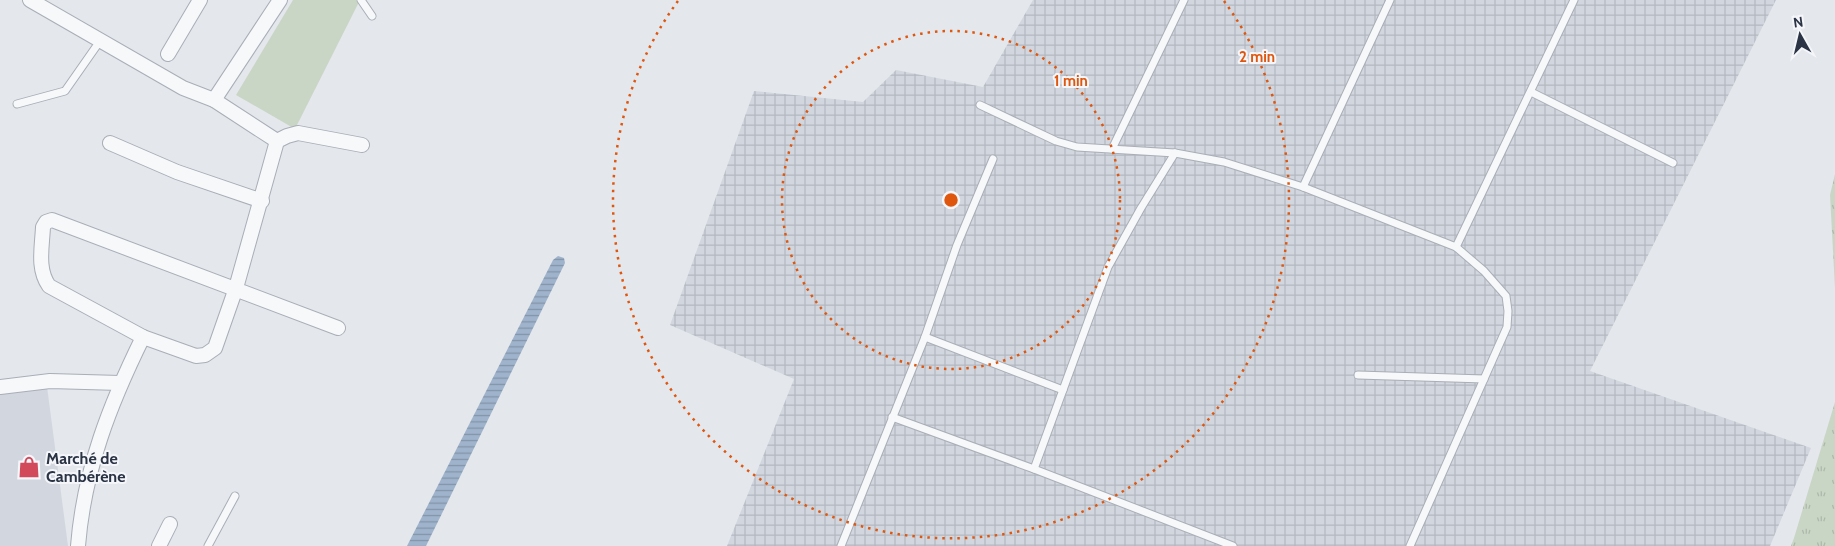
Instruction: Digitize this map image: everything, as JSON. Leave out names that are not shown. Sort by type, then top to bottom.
[{"type":"street","points":[[30,0],[52,6],[100,41],[183,88],[214,100],[277,141]]},
{"type":"street","points":[[168,54],[200,0]]},
{"type":"street","points":[[214,100],[280,0]]},
{"type":"street","points":[[338,328],[236,288],[52,220],[46,222],[43,227],[40,268],[43,278],[49,286],[144,337],[196,356],[205,355],[215,348],[236,288],[262,201],[277,141],[287,136],[298,134],[362,145]]},
{"type":"street","points":[[110,143],[178,172],[262,201]]},
{"type":"street","points":[[78,546],[81,516],[97,445],[120,383],[144,337]]},
{"type":"street","points":[[0,387],[50,381],[120,383]]},
{"type":"street","points":[[159,546],[170,524]]},
{"type":"lane","points":[[361,0],[372,16]]},
{"type":"lane","points":[[1112,149],[1184,0]]},
{"type":"lane","points":[[1303,187],[1390,0]]},
{"type":"lane","points":[[1456,247],[1574,0]]},
{"type":"lane","points":[[17,104],[66,91],[100,41]]},
{"type":"lane","points":[[1530,92],[1673,163]]},
{"type":"lane","points":[[980,105],[1056,141],[1076,147],[1175,153],[1224,162],[1303,187],[1456,247],[1484,271],[1506,296],[1508,311],[1507,327],[1411,546]]},
{"type":"lane","points":[[1034,469],[1108,267],[1140,208],[1175,153]]},
{"type":"lane","points":[[841,546],[925,338],[945,277],[993,159]]},
{"type":"lane","points":[[925,338],[1063,390]]},
{"type":"lane","points":[[1358,375],[1484,379]]},
{"type":"lane","points":[[892,417],[1034,469],[1233,546]]},
{"type":"lane","points":[[208,546],[235,496]]},
{"type":"shaded area","points":[[1033,0],[1776,0],[1590,371],[1811,448],[1770,546],[727,546],[794,379],[670,325],[754,91],[863,102],[896,70],[983,87]]},
{"type":"shaded area","name":"Marché de Cambérène","points":[[46,379],[68,546],[0,546],[0,388]]},
{"type":"green space","points":[[293,0],[356,0],[359,2],[295,129],[236,95]]},
{"type":"green space","points":[[1835,174],[1835,288],[1830,195]]},
{"type":"green space","points":[[1835,402],[1835,546],[1791,546],[1794,538]]},
{"type":"water","points":[[558,256],[564,258],[565,263],[426,546],[407,546],[553,260]]},
{"type":"place","name":"Marché de Cambérène","points":[[29,467]]}]
